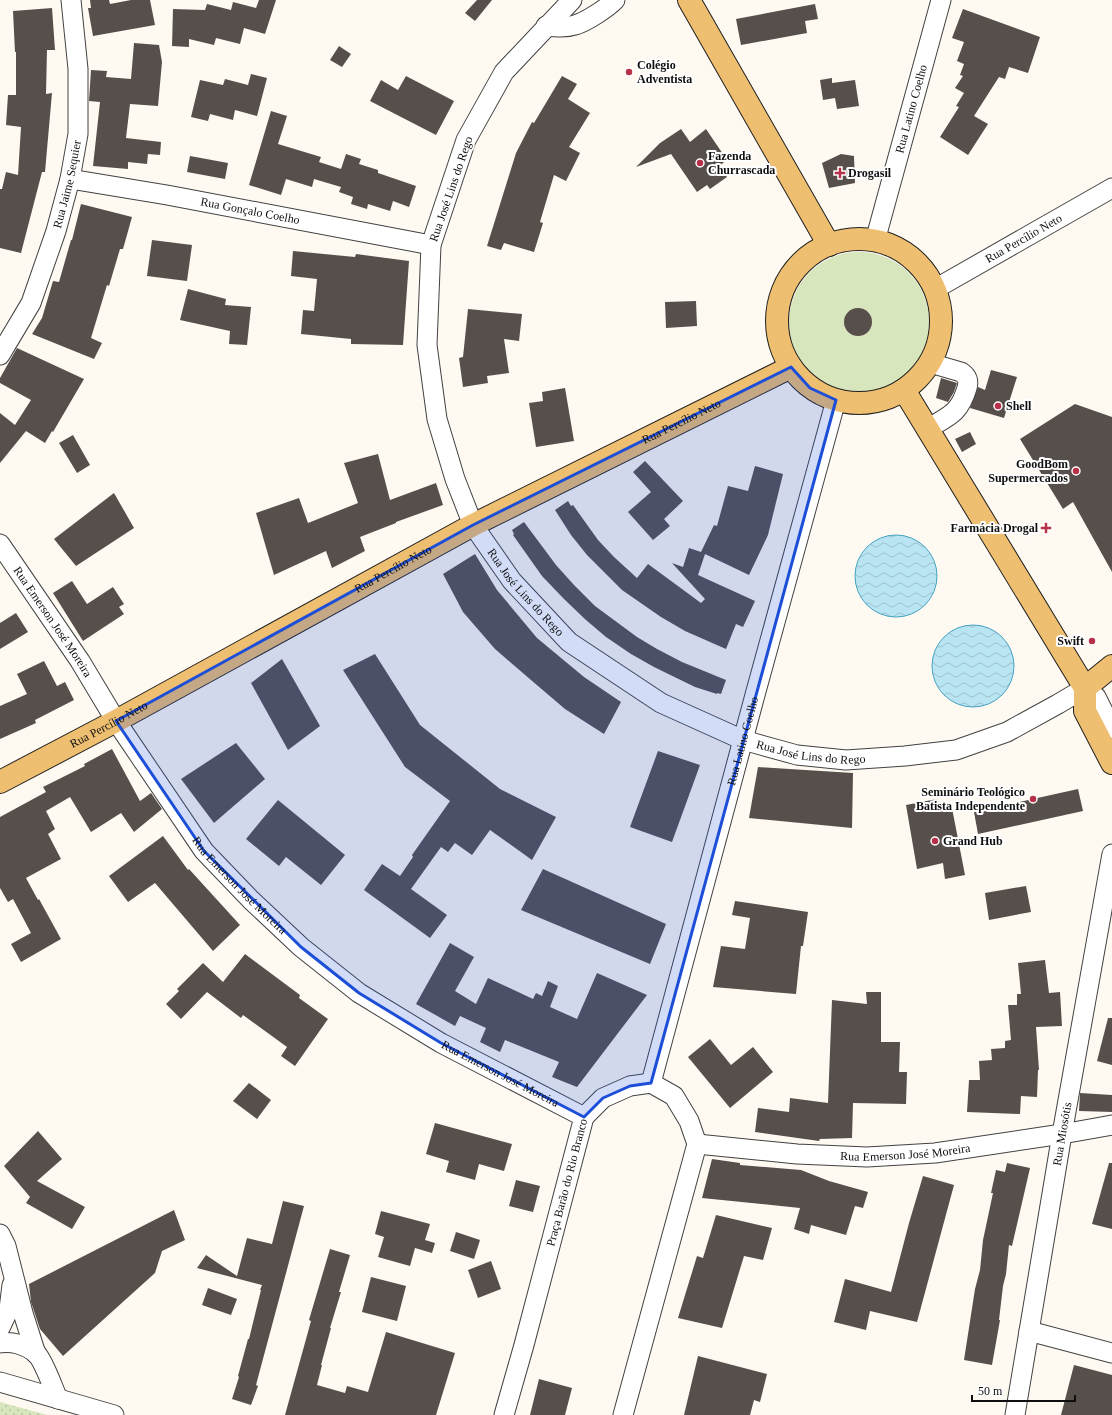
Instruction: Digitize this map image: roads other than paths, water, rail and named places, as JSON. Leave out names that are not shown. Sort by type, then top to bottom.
[{"type":"main road","points":[[689,0],[829,245]]},
{"type":"main road","points":[[860,239],[876,241],[905,253],[917,263],[927,275],[935,289],[940,308],[941,326],[938,345],[930,363],[918,378],[904,390],[888,398],[871,403],[853,404],[822,395],[810,388],[791,367],[782,348],[777,328],[778,307],[785,287],[796,269],[811,255],[829,245],[844,240],[860,239]]},
{"type":"main road","name":"Rua Percílio Neto","points":[[0,782],[116,721],[473,525],[791,367]]},
{"type":"main road","points":[[904,390],[1085,688],[1085,711],[1112,764]]},
{"type":"main road","name":"Rua José Lins do Rego","points":[[1085,688],[1112,666]]},
{"type":"street","name":"Rua Jaime Sequier","points":[[0,355],[31,304],[56,231],[70,179],[78,134],[78,69],[71,0]]},
{"type":"street","name":"Rua José Lins do Rego","points":[[572,0],[504,72],[466,140],[431,246],[427,345],[437,419],[454,479],[473,525],[512,581],[569,642],[661,703],[743,740],[797,755],[846,760],[905,756],[956,750],[1007,732],[1085,688]]},
{"type":"street","points":[[546,26],[566,27],[576,25],[588,19],[615,0]]},
{"type":"street","name":"Rua Latino Coelho","points":[[876,241],[941,0]]},
{"type":"street","name":"Rua Gonçalo Coelho","points":[[70,179],[167,195],[431,246]]},
{"type":"street","name":"Rua Percílio Neto","points":[[935,289],[1112,188]]},
{"type":"street","points":[[927,430],[956,411],[961,405],[968,385],[968,380],[965,375],[960,372],[930,363]]},
{"type":"street","name":"Rua Latino Coelho","points":[[651,1083],[836,400]]},
{"type":"street","name":"Rua Emerson José Moreira","points":[[0,544],[80,661],[116,721],[204,851],[251,900],[301,947],[359,993],[441,1043],[584,1117]]},
{"type":"street","points":[[1085,688],[1096,697],[1112,729]]},
{"type":"street","name":"Rua Miosótis","points":[[1015,1415],[1062,1134],[1108,893],[1112,854]]},
{"type":"street","points":[[623,1415],[696,1144],[689,1121],[674,1096],[651,1083]]},
{"type":"street","name":"Praça Barão do Rio Branco","points":[[504,1415],[520,1344],[584,1117],[603,1098],[630,1086],[651,1083]]},
{"type":"street","name":"Rua Emerson José Moreira","points":[[696,1144],[796,1154],[867,1157],[935,1153],[1112,1125]]},
{"type":"street","points":[[0,1234],[6,1246],[22,1313],[36,1354],[44,1366],[58,1399]]},
{"type":"street","points":[[0,1328],[9,1309],[14,1276]]},
{"type":"street","points":[[1029,1331],[1112,1352]]},
{"type":"street","points":[[0,1343],[17,1343],[36,1354]]},
{"type":"street","points":[[0,1382],[114,1415]]},
{"type":"water","points":[[896,535],[912,538],[925,547],[934,560],[937,576],[934,592],[925,605],[912,614],[896,617],[880,614],[867,605],[858,592],[855,576],[858,560],[867,547],[880,538]]},
{"type":"water","points":[[973,625],[989,628],[1002,637],[1011,650],[1014,666],[1011,682],[1002,695],[989,704],[973,707],[957,704],[944,695],[935,682],[932,666],[935,650],[944,637],[957,628]]},
{"type":"place","name":"Colégio Adventista","points":[[629,72]]},
{"type":"place","name":"Fazenda Churrascada","points":[[700,163]]},
{"type":"place","name":"Drogasil","points":[[840,173]]},
{"type":"place","name":"Shell","points":[[998,406]]},
{"type":"place","name":"GoodBom Supermercados","points":[[1076,471]]},
{"type":"place","name":"Farmácia Drogal","points":[[1046,528]]},
{"type":"place","name":"Swift","points":[[1092,641]]},
{"type":"place","name":"Seminário Teológico Batista Independente","points":[[1033,799]]},
{"type":"place","name":"Grand Hub","points":[[935,841]]}]
